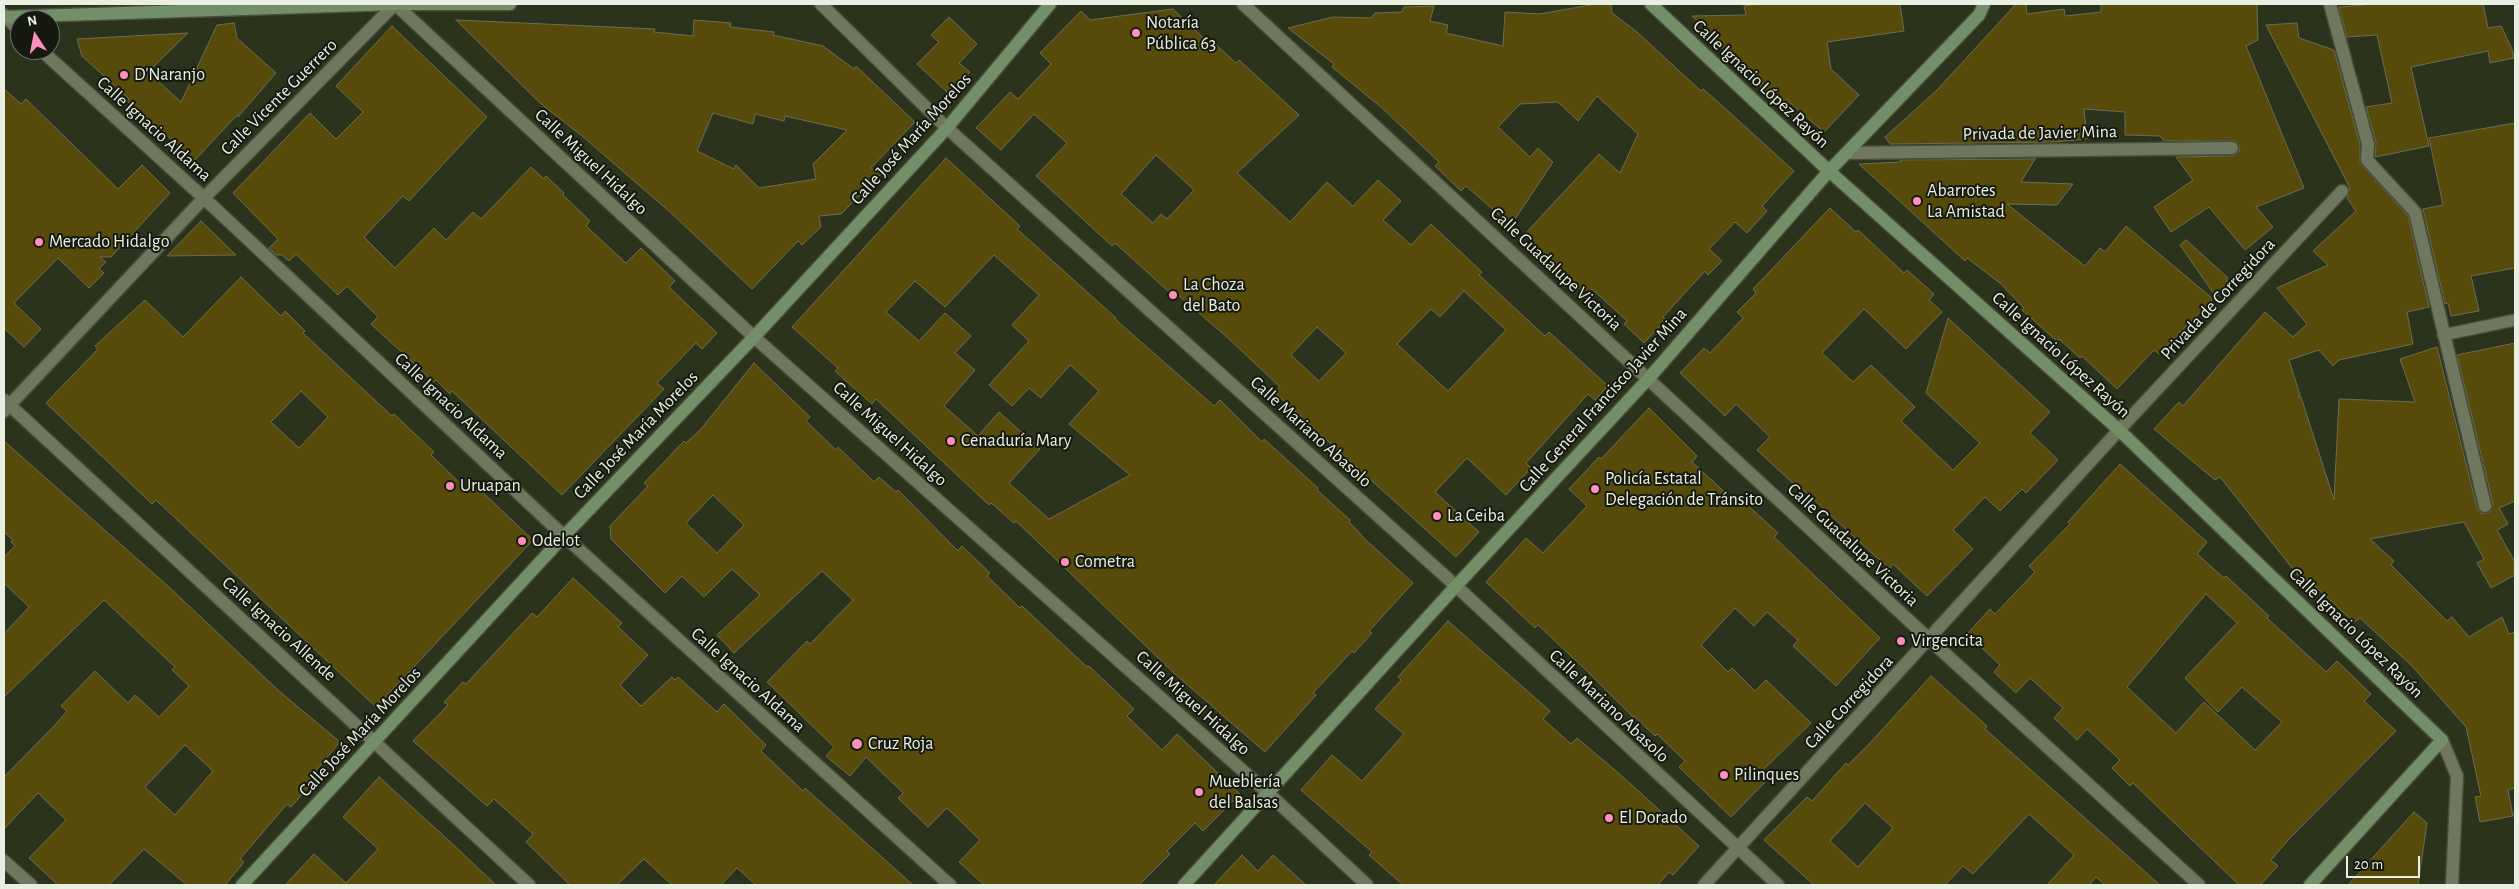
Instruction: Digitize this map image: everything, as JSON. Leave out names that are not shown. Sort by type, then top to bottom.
[{"type":"street","points":[[4,16],[395,4],[510,4]]},
{"type":"street","name":"Calle Vicente Guerrero","points":[[6,406],[204,198],[395,4]]},
{"type":"street","name":"Calle Miguel Hidalgo","points":[[395,4],[754,336],[1268,793],[1368,885]]},
{"type":"street","name":"Calle Mariano Abasolo","points":[[821,4],[948,128],[1456,586],[1736,849],[1778,885]]},
{"type":"street","name":"Calle José María Morelos","points":[[242,885],[564,536],[948,128],[1050,4]]},
{"type":"street","name":"Calle Guadalupe Victoria","points":[[1242,4],[1649,378],[1930,640],[2199,885]]},
{"type":"street","name":"Calle Ignacio López Rayón","points":[[1651,4],[1830,172],[2119,430],[2442,740]]},
{"type":"street","name":"Calle General Francisco Javier Mina","points":[[1184,885],[1456,586],[1649,378],[1830,172],[1979,15],[1984,4]]},
{"type":"street","points":[[2330,4],[2368,144],[2367,160],[2415,212],[2485,506]]},
{"type":"street","name":"Calle Ignacio Aldama","points":[[52,60],[204,198],[564,536],[950,885]]},
{"type":"street","name":"Privada de Javier Mina","points":[[1848,153],[2232,148]]},
{"type":"street","name":"Privada de Corregidora","points":[[2119,430],[2342,191]]},
{"type":"street","name":"Calle Ignacio Allende","points":[[6,406],[376,741],[529,885]]},
{"type":"street","name":"Calle Corregidora","points":[[1704,885],[1930,640],[2119,430]]},
{"type":"street","points":[[2310,885],[2442,740],[2457,776],[2452,885]]},
{"type":"street","points":[[4,860],[32,885]]},
{"type":"lane","points":[[2443,335],[2515,320]]},
{"type":"building","points":[[1596,4],[1611,4],[1612,13],[1637,32],[1701,91],[1703,89],[1717,101],[1794,171],[1762,206],[1767,211],[1747,233],[1735,222],[1709,249],[1722,261],[1708,275],[1705,271],[1663,317],[1666,320],[1644,343],[1624,324],[1627,321],[1592,289],[1586,295],[1524,235],[1599,154],[1620,173],[1638,134],[1597,96],[1578,121],[1558,102],[1520,104],[1498,127],[1530,157],[1538,148],[1553,162],[1511,225],[1466,186],[1461,191],[1435,166],[1439,162],[1382,108],[1332,67],[1334,64],[1288,28],[1333,17],[1371,18],[1375,13],[1402,12],[1404,7],[1434,6],[1430,21],[1448,25],[1446,33],[1503,46],[1505,12],[1539,14]]},
{"type":"building","points":[[1759,4],[1900,4],[1904,31],[1827,42],[1831,69],[1859,95],[1824,132],[1789,102],[1783,108],[1760,86],[1763,83],[1712,39],[1714,36],[1692,16],[1746,15],[1744,6]]},
{"type":"building","points":[[2016,4],[2026,4],[2027,14],[2064,9],[2065,16],[2101,12],[2101,4],[2257,4],[2258,40],[2246,46],[2304,188],[2256,207],[2273,227],[2245,250],[2209,207],[2171,232],[2154,207],[2193,180],[2176,157],[2233,156],[2239,152],[2240,148],[2236,141],[2164,141],[2160,136],[2125,135],[2125,112],[2084,109],[2087,139],[2054,142],[1890,144],[1885,137],[1937,90]]},
{"type":"building","points":[[2373,4],[2483,4],[2488,28],[2501,26],[2512,49],[2514,58],[2490,63],[2488,51],[2411,67],[2429,146],[2375,157],[2376,142],[2366,107],[2392,103],[2377,35],[2347,37],[2339,7]]},
{"type":"building","points":[[1173,9],[1212,46],[1214,43],[1236,63],[1239,60],[1299,115],[1237,173],[1290,222],[1327,182],[1353,206],[1378,180],[1401,201],[1383,220],[1411,245],[1431,224],[1482,272],[1479,275],[1545,336],[1549,332],[1608,386],[1595,400],[1588,394],[1526,463],[1531,468],[1506,495],[1467,458],[1435,492],[1479,532],[1456,557],[1275,393],[1280,387],[1228,338],[1171,289],[1168,291],[1115,243],[1112,246],[1036,176],[1067,143],[1034,114],[1001,150],[976,128],[1010,92],[1018,99],[1051,64],[1040,53],[1081,11],[1090,20]],"holes":[[[1156,155],[1194,190],[1167,219],[1161,214],[1153,223],[1121,194]],[[1464,291],[1506,330],[1448,391],[1397,344],[1431,309],[1440,317]],[[1317,327],[1346,353],[1319,381],[1291,355]]]},
{"type":"building","points":[[949,17],[977,44],[959,63],[970,72],[949,94],[917,64],[939,42],[931,35]]},
{"type":"building","points":[[456,20],[655,29],[654,32],[693,36],[694,20],[731,23],[730,27],[774,32],[773,35],[823,46],[854,69],[856,66],[915,122],[871,168],[881,174],[841,214],[819,216],[821,227],[802,245],[798,241],[752,289],[671,213],[581,135],[541,104]],"holes":[[[713,113],[753,124],[755,114],[784,121],[785,116],[847,130],[813,164],[816,179],[759,188],[736,165],[734,169],[697,151]]]},
{"type":"building","points":[[234,23],[237,38],[276,73],[238,117],[237,115],[195,160],[127,101],[129,99],[82,56],[77,39],[188,33],[148,72],[181,102],[217,25]]},
{"type":"building","points":[[2297,23],[2299,38],[2334,50],[2360,145],[2360,163],[2408,216],[2429,307],[2407,312],[2413,344],[2339,360],[2333,366],[2319,350],[2289,360],[2300,395],[2298,397],[2301,397],[2334,500],[2339,399],[2415,402],[2400,359],[2437,347],[2477,508],[2482,514],[2490,512],[2493,504],[2457,355],[2515,343],[2515,501],[2499,508],[2508,524],[2497,530],[2515,562],[2515,575],[2491,588],[2477,563],[2484,559],[2464,522],[2370,539],[2394,561],[2391,565],[2447,621],[2452,617],[2469,637],[2502,617],[2509,634],[2515,632],[2515,788],[2508,790],[2513,816],[2480,822],[2475,797],[2481,796],[2466,727],[2412,666],[2360,618],[2354,622],[2307,579],[2304,583],[2220,477],[2215,480],[2154,429],[2179,402],[2183,406],[2265,312],[2293,337],[2307,324],[2277,288],[2328,265],[2313,251],[2356,211],[2347,198],[2350,188],[2266,25]]},
{"type":"building","points":[[392,26],[487,117],[409,201],[403,196],[364,237],[395,268],[434,228],[446,240],[473,212],[481,219],[531,167],[544,179],[546,176],[564,193],[563,195],[590,221],[586,226],[626,263],[641,248],[675,281],[669,287],[717,333],[702,349],[696,343],[657,383],[664,389],[562,495],[452,391],[450,394],[436,380],[434,382],[371,324],[378,317],[347,286],[338,295],[296,254],[289,261],[282,255],[276,255],[269,248],[278,239],[233,193],[310,113],[336,139],[363,112],[336,86]]},
{"type":"building","name":"Mercado Hidalgo","points":[[4,89],[21,104],[26,99],[118,189],[142,165],[170,193],[111,257],[100,257],[106,262],[99,269],[104,273],[89,288],[58,258],[14,303],[41,329],[24,347],[4,328]]},
{"type":"building","points":[[2515,123],[2515,268],[2471,276],[2479,311],[2451,316],[2448,303],[2445,304],[2423,209],[2443,205],[2429,138]]},
{"type":"building","points":[[946,158],[1020,226],[1017,229],[1115,319],[1214,406],[1220,400],[1262,442],[1264,439],[1318,488],[1317,490],[1350,520],[1349,522],[1367,541],[1413,583],[1369,631],[1372,633],[1354,653],[1352,651],[1313,693],[1316,695],[1265,752],[1175,674],[1016,521],[1014,523],[991,503],[989,505],[876,399],[872,404],[835,371],[838,368],[792,327]],"holes":[[[994,255],[1039,295],[1012,325],[1029,341],[989,385],[1012,406],[1029,388],[1041,398],[1070,365],[1099,391],[1069,424],[1130,475],[1049,519],[1009,483],[1040,449],[999,412],[978,436],[944,406],[975,370],[955,353],[971,336],[945,313],[919,341],[886,312],[915,281],[945,307]]]},
{"type":"building","points":[[2035,159],[2021,182],[2073,184],[2057,205],[2007,204],[2085,266],[2100,248],[2105,252],[2126,226],[2213,299],[2159,354],[2154,350],[2117,389],[2082,356],[2080,358],[2059,339],[2057,341],[2022,310],[2024,308],[2000,283],[1967,258],[1965,261],[1859,164],[1901,162],[1900,160]]},
{"type":"building","points":[[1830,208],[1856,232],[1858,230],[1904,273],[1907,270],[1934,294],[1929,300],[1942,312],[1906,349],[1864,309],[1822,353],[1853,382],[1871,365],[1915,407],[1901,421],[1953,470],[1980,443],[1926,393],[1948,318],[2050,412],[2030,433],[2058,460],[2026,493],[2022,489],[2000,511],[1985,497],[1953,530],[1973,549],[1927,596],[1893,564],[1890,568],[1874,555],[1757,450],[1770,437],[1736,404],[1725,416],[1680,373],[1704,348],[1710,353],[1743,318],[1737,312],[1756,293],[1753,289]]},
{"type":"building","points":[[201,221],[236,255],[167,256]]},
{"type":"building","points":[[2186,240],[2227,277],[2227,285],[2216,297],[2180,245]]},
{"type":"building","points":[[241,277],[281,316],[285,311],[305,331],[303,333],[392,416],[394,414],[434,452],[431,455],[469,492],[475,485],[533,540],[376,707],[156,500],[152,504],[46,403],[98,349],[95,346],[145,300],[183,337]],"holes":[[[301,391],[328,417],[299,448],[271,422]]]},
{"type":"building","points":[[754,363],[810,417],[806,421],[836,450],[838,447],[874,482],[879,477],[896,492],[898,490],[958,551],[962,546],[990,573],[987,576],[1020,608],[1022,606],[1087,667],[1089,666],[1134,709],[1127,716],[1162,750],[1177,734],[1240,794],[1203,831],[1195,823],[1167,851],[1170,854],[1139,885],[984,885],[959,862],[980,840],[947,808],[928,827],[898,798],[903,793],[866,757],[850,776],[826,756],[834,747],[767,682],[807,641],[810,644],[853,600],[822,571],[734,653],[717,635],[760,595],[732,569],[704,597],[682,576],[665,593],[611,539],[610,526],[648,486],[644,483],[684,441],[686,443],[701,429]],"holes":[[[713,495],[744,525],[717,553],[686,523]]]},
{"type":"building","points":[[1649,408],[1697,456],[1692,462],[1741,507],[1745,503],[1778,533],[1774,537],[1880,638],[1836,686],[1793,646],[1798,640],[1767,612],[1754,626],[1735,608],[1701,645],[1728,672],[1732,668],[1755,691],[1766,680],[1811,723],[1759,774],[1766,781],[1731,817],[1679,767],[1685,761],[1657,734],[1655,736],[1633,717],[1538,625],[1535,628],[1486,582],[1526,538],[1543,553],[1587,506],[1569,489],[1599,457],[1601,459]]},
{"type":"building","points":[[4,441],[169,587],[279,691],[340,742],[313,774],[317,777],[291,807],[287,804],[240,859],[244,862],[225,885],[187,885],[144,849],[109,885],[58,885],[29,858],[66,820],[38,793],[4,829],[4,777],[56,724],[67,711],[61,706],[95,671],[128,703],[135,695],[159,717],[189,686],[172,670],[175,667],[104,600],[4,697],[4,634],[29,607],[4,583],[4,557],[15,546],[11,542],[13,540],[4,532]],"holes":[[[185,745],[213,771],[175,815],[145,787]]]},
{"type":"building","points":[[2120,464],[2207,542],[2197,554],[2224,578],[2226,576],[2269,616],[2267,618],[2326,672],[2337,661],[2371,694],[2364,701],[2396,731],[2289,839],[2271,860],[2278,866],[2260,885],[2239,885],[2133,783],[2130,786],[2112,768],[2120,760],[2087,729],[2077,740],[2054,718],[2063,708],[2030,678],[2016,693],[1994,672],[2000,665],[1967,634],[1990,609],[1995,614],[2035,572],[2029,566],[2070,524],[2068,522]],"holes":[[[2206,594],[2237,623],[2185,678],[2218,712],[2242,687],[2282,722],[2255,750],[2204,702],[2176,733],[2127,687]]]},
{"type":"building","points":[[573,578],[622,623],[618,627],[648,655],[620,685],[641,706],[672,677],[675,680],[678,677],[717,712],[724,704],[766,745],[761,751],[803,791],[805,788],[913,885],[756,885],[737,868],[721,885],[672,885],[644,859],[617,885],[570,885],[526,842],[533,834],[494,799],[487,806],[413,741],[448,705],[444,702],[463,682],[466,684],[532,613],[537,617]]},
{"type":"building","points":[[1448,621],[1550,711],[1543,719],[1571,744],[1577,738],[1699,846],[1673,875],[1669,872],[1658,885],[1403,885],[1369,855],[1372,852],[1301,790],[1332,755],[1362,781],[1404,734],[1375,709],[1401,680],[1398,677]]},
{"type":"building","points":[[1931,676],[1987,726],[1985,729],[2160,885],[2105,885],[2096,877],[2089,885],[2047,885],[2074,855],[2029,814],[1973,874],[1963,866],[1945,885],[1814,885],[1764,840],[1807,797],[1812,801],[1846,763],[1848,765]],"holes":[[[1865,803],[1893,828],[1858,867],[1830,841]]]},
{"type":"building","points":[[379,777],[496,885],[285,885],[314,854],[346,883],[378,849],[343,817]]},
{"type":"building","points":[[2414,812],[2427,823],[2418,885],[2348,885]]},
{"type":"building","points":[[1242,855],[1258,871],[1273,855],[1306,885],[1214,885]]},
{"type":"place","name":"Notaría Pública 63","points":[[1136,33]]},
{"type":"place","name":"D'Naranjo","points":[[124,75]]},
{"type":"place","name":"Abarrotes La Amistad","points":[[1917,201]]},
{"type":"place","name":"Mercado Hidalgo","points":[[39,242]]},
{"type":"place","name":"La Choza del Bato","points":[[1173,295]]},
{"type":"place","name":"Cenaduría Mary","points":[[951,441]]},
{"type":"place","name":"Uruapan","points":[[450,486]]},
{"type":"place","name":"Policía Estatal Delegación de Tránsito","points":[[1595,489]]},
{"type":"place","name":"La Ceiba","points":[[1437,516]]},
{"type":"place","name":"Odelot","points":[[522,541]]},
{"type":"place","name":"Cometra","points":[[1065,562]]},
{"type":"place","name":"Virgencita","points":[[1901,641]]},
{"type":"place","name":"Cruz Roja","points":[[857,744]]},
{"type":"place","name":"Pilinques","points":[[1724,775]]},
{"type":"place","name":"Mueblería del Balsas","points":[[1199,792]]},
{"type":"place","name":"El Dorado","points":[[1609,818]]}]
